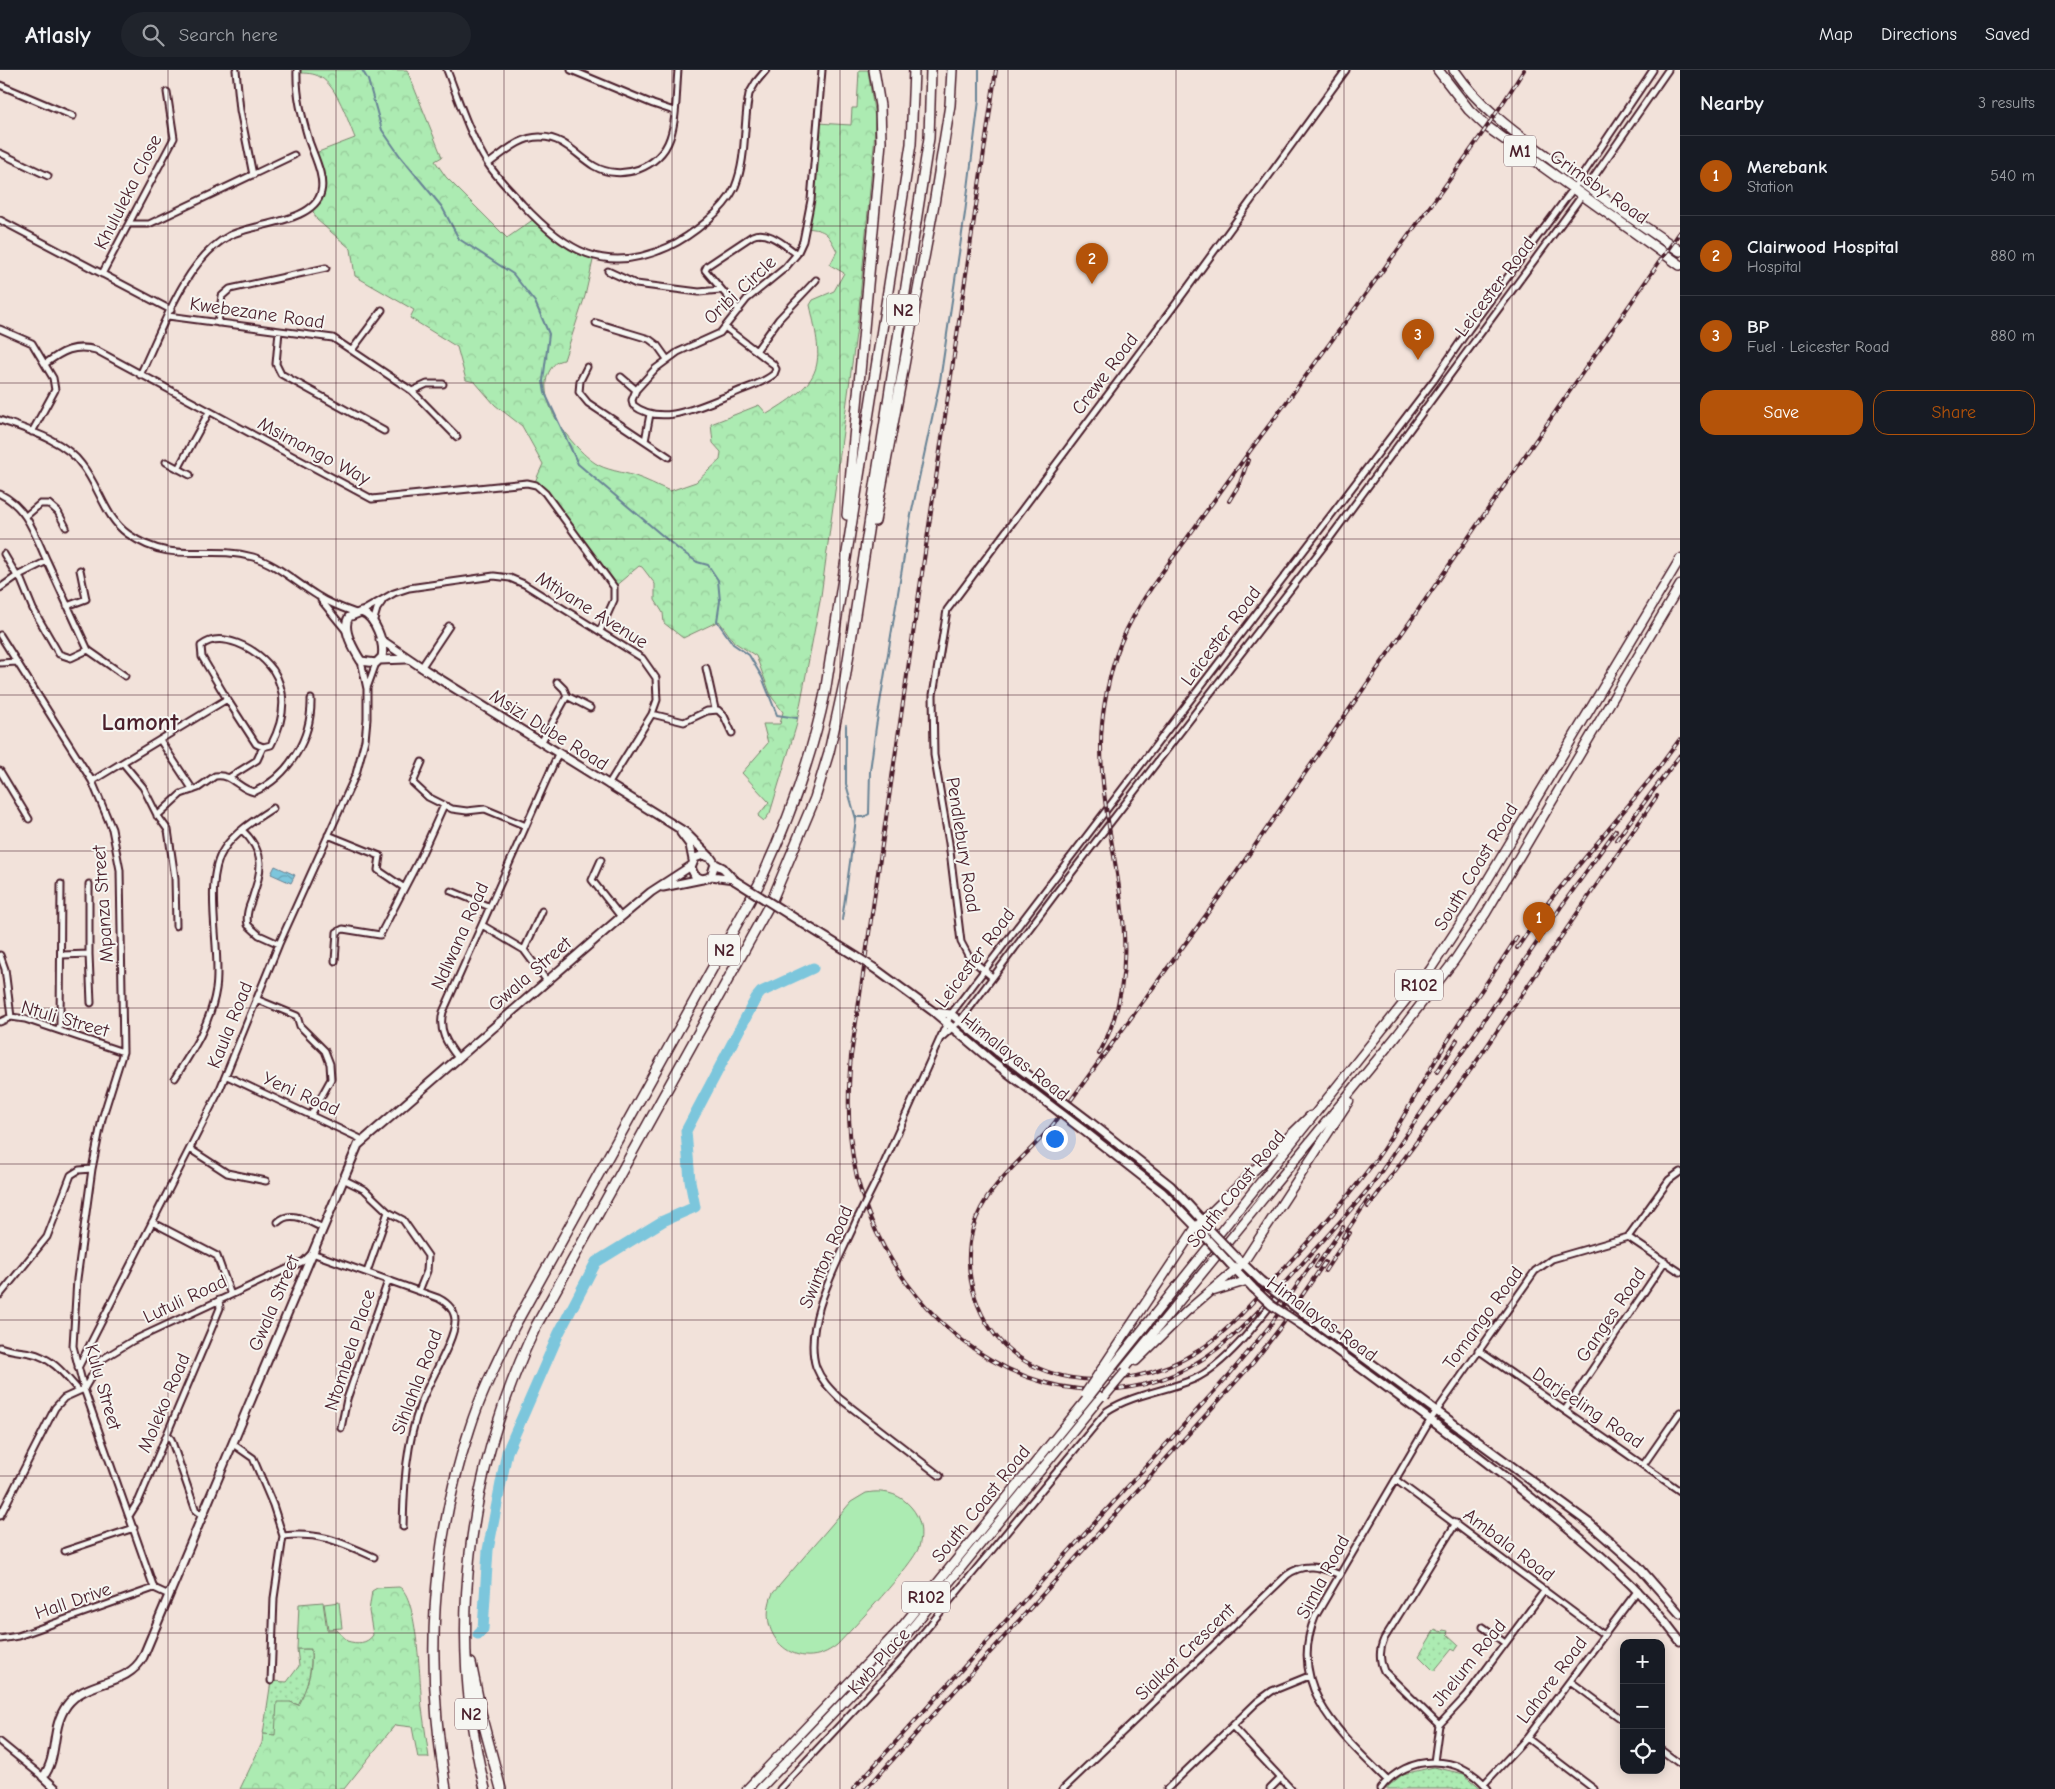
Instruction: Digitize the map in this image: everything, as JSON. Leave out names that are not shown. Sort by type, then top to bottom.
[{"type":"highway","points":[[839,601],[881,142],[880,106],[874,70]]},
{"type":"highway","name":"N2","points":[[446,1789],[434,1702],[433,1644],[436,1586],[447,1518],[470,1427],[492,1373],[514,1327],[740,920],[772,856],[799,790],[816,736],[911,144],[914,70]]},
{"type":"highway","name":"N2","points":[[485,1789],[471,1719],[465,1638],[467,1578],[474,1520],[490,1448],[508,1392],[536,1326],[772,900],[815,798],[836,726],[866,550],[929,138],[931,70]]},
{"type":"highway","points":[[866,550],[877,517],[932,214],[950,105],[952,70]]},
{"type":"highway","name":"Grimsby Road","points":[[1438,70],[1469,110],[1486,126],[1680,265]]},
{"type":"highway","name":"Grimsby Road","points":[[1454,70],[1478,102],[1502,123],[1579,181],[1680,251]]},
{"type":"highway","points":[[1469,110],[1478,102]]},
{"type":"highway","points":[[465,1638],[483,1722],[501,1789]]},
{"type":"main road","name":"South Coast Road","points":[[747,1789],[882,1649],[1068,1422],[1102,1374],[1332,1094],[1448,945],[1680,559]]},
{"type":"main road","name":"South Coast Road","points":[[760,1789],[894,1651],[1352,1092],[1454,961],[1680,585]]},
{"type":"main road","points":[[1658,595],[1670,602]]},
{"type":"main road","points":[[1630,641],[1642,648]]},
{"type":"main road","points":[[1613,669],[1626,676]]},
{"type":"main road","points":[[1569,742],[1582,750]]},
{"type":"main road","points":[[1485,881],[1499,889]]},
{"type":"main road","points":[[1386,1026],[1398,1034]]},
{"type":"main road","points":[[1124,1370],[1186,1311],[1209,1293],[1233,1267],[1243,1263],[1345,1109],[1352,1092]]},
{"type":"main road","points":[[1102,1374],[1198,1230],[1219,1206],[1332,1094]]},
{"type":"main road","points":[[1209,1293],[1246,1281]]},
{"type":"street","points":[[236,70],[238,100],[253,175]]},
{"type":"street","points":[[0,220],[102,274],[170,313],[190,273],[199,260],[219,242],[238,232],[307,212],[318,202],[322,184],[299,102],[297,70]]},
{"type":"street","points":[[447,70],[488,164],[547,230],[568,245],[594,256],[617,259],[639,257],[660,250],[682,239],[714,215],[730,197],[742,162],[750,94],[756,82],[766,70]]},
{"type":"street","points":[[571,70],[674,111]]},
{"type":"street","points":[[488,164],[518,142],[544,137],[568,145],[596,167],[620,173],[633,172],[651,163],[664,150],[672,131],[678,70]]},
{"type":"street","name":"Oribi Circle","points":[[636,390],[667,359],[716,336],[726,328],[758,289],[785,268],[797,254],[803,241],[810,207],[822,70]]},
{"type":"street","name":"Crewe Road","points":[[932,714],[942,630],[950,603],[1188,288],[1346,70]]},
{"type":"street","name":"Leicester Road","points":[[941,1038],[945,1023],[951,1014],[1434,380],[1469,329],[1573,190],[1654,70]]},
{"type":"street","name":"Leicester Road","points":[[941,1038],[953,1030],[1052,898],[1327,542],[1582,195],[1668,70]]},
{"type":"street","points":[[0,86],[73,116]]},
{"type":"street","name":"Khululeka Close","points":[[102,274],[174,138],[166,92]]},
{"type":"street","points":[[1636,96],[1646,103]]},
{"type":"street","points":[[0,153],[48,176]]},
{"type":"street","points":[[130,224],[149,224],[294,155]]},
{"type":"street","points":[[739,310],[720,290],[705,268],[752,236],[759,234],[770,236],[797,254]]},
{"type":"street","points":[[218,323],[222,296],[230,288],[326,268]]},
{"type":"street","points":[[608,271],[636,284],[699,292],[720,290]]},
{"type":"street","points":[[756,351],[779,319],[816,280]]},
{"type":"street","points":[[352,350],[382,310]]},
{"type":"street","name":"Kwebezane Road","points":[[140,375],[170,313],[218,323],[328,337],[352,350],[412,391],[457,437]]},
{"type":"street","points":[[596,323],[649,339],[660,348],[667,359]]},
{"type":"street","points":[[621,377],[636,390],[632,400],[633,405],[650,414],[676,414],[764,380],[775,371],[773,364],[726,328]]},
{"type":"street","points":[[0,329],[32,343],[55,382],[55,390],[32,432]]},
{"type":"street","points":[[279,332],[276,364],[281,374],[384,431]]},
{"type":"street","name":"Msimango Way","points":[[45,364],[68,349],[89,348],[372,499],[527,483],[536,485],[545,493],[611,581],[614,600],[600,631]]},
{"type":"street","points":[[587,367],[579,389],[584,400],[669,457]]},
{"type":"street","points":[[412,391],[427,384],[443,384]]},
{"type":"street","points":[[178,468],[209,412]]},
{"type":"street","points":[[645,441],[650,414]]},
{"type":"street","points":[[0,420],[56,443],[78,460],[116,522],[123,530],[141,542],[174,554],[238,554],[250,556],[280,571],[334,605],[368,615],[380,639],[383,652],[378,662]]},
{"type":"street","points":[[166,462],[190,476]]},
{"type":"street","points":[[0,494],[13,502],[26,516],[88,650],[125,676]]},
{"type":"street","points":[[26,516],[40,504],[49,504],[58,512],[66,526]]},
{"type":"street","points":[[4,554],[18,576],[33,609],[58,654],[71,658],[88,650]]},
{"type":"street","points":[[0,588],[47,561]]},
{"type":"street","points":[[67,606],[86,599],[80,570]]},
{"type":"street","name":"Mtiyane Avenue","points":[[358,612],[400,590],[417,586],[502,576],[524,584],[642,658],[652,670],[658,692],[652,714],[607,786]]},
{"type":"street","points":[[317,596],[336,616],[347,632],[361,661],[378,662],[409,659]]},
{"type":"street","points":[[373,623],[377,609],[386,598]]},
{"type":"street","points":[[347,632],[346,620],[358,612]]},
{"type":"street","points":[[421,668],[449,626]]},
{"type":"street","name":"Mpanza Street","points":[[0,635],[92,781],[112,829],[120,870],[123,1052],[102,1119],[92,1169]]},
{"type":"street","name":"Msizi Dube Road","points":[[380,639],[421,668],[695,840],[713,861],[723,868],[734,880],[874,968],[934,1012],[945,1023]]},
{"type":"street","points":[[210,640],[224,640],[245,646],[273,670],[282,692],[283,708],[280,725],[271,745],[263,747],[256,744],[202,657],[201,646],[210,640]]},
{"type":"street","name":"Kaula Road","points":[[78,1368],[227,1076],[279,944],[356,774],[367,729],[366,689],[361,661]]},
{"type":"street","points":[[0,663],[17,662]]},
{"type":"street","name":"Kaula Road","points":[[366,689],[378,662]]},
{"type":"street","points":[[706,668],[715,709]]},
{"type":"street","points":[[1215,669],[1224,676]]},
{"type":"street","points":[[557,682],[564,689],[567,696],[590,708]]},
{"type":"street","points":[[540,743],[567,696]]},
{"type":"street","points":[[92,781],[227,699]]},
{"type":"street","points":[[230,777],[243,789],[254,792],[280,775],[301,746],[310,720],[311,699]]},
{"type":"street","points":[[652,714],[684,722],[715,709],[721,711],[732,733]]},
{"type":"street","name":"Pendlebury Road","points":[[932,714],[934,755],[949,843],[961,942],[969,957],[984,971]]},
{"type":"street","points":[[160,740],[192,790]]},
{"type":"street","points":[[157,816],[181,794],[202,786],[215,776],[230,777],[257,760],[263,747]]},
{"type":"street","name":"Ndlwana Road","points":[[458,1058],[444,1039],[441,1018],[558,754]]},
{"type":"street","points":[[422,762],[413,784],[428,797],[458,811],[485,808],[526,826]]},
{"type":"street","points":[[124,763],[146,792],[157,816],[166,826],[170,836],[175,878],[176,926]]},
{"type":"street","points":[[0,771],[29,819]]},
{"type":"street","points":[[335,961],[337,932],[343,929],[380,936],[420,858],[444,805]]},
{"type":"street","points":[[175,1078],[199,1041],[216,987],[216,932],[213,886],[224,849],[242,830],[273,808]]},
{"type":"street","name":"Msizi Dube Road","points":[[673,827],[688,841],[692,863]]},
{"type":"street","points":[[242,830],[256,845],[260,862],[259,876],[247,916],[248,925],[259,935],[279,944]]},
{"type":"street","points":[[328,835],[380,856],[378,870],[404,887]]},
{"type":"street","points":[[703,855],[713,861],[711,876],[702,879],[695,876],[692,863],[703,855]]},
{"type":"street","points":[[601,860],[592,880],[620,917]]},
{"type":"street","name":"Gwala Street","points":[[44,1777],[51,1767],[54,1734],[67,1705],[83,1692],[121,1678],[139,1665],[354,1152],[363,1140],[620,917],[692,863]]},
{"type":"street","name":"Msizi Dube Road","points":[[711,876],[734,880]]},
{"type":"street","name":"Gwala Street","points":[[651,892],[678,882],[702,879]]},
{"type":"street","points":[[58,1030],[60,1025],[62,955],[60,884]]},
{"type":"street","points":[[89,884],[91,1003]]},
{"type":"street","points":[[451,891],[490,907]]},
{"type":"street","points":[[1044,892],[1052,898]]},
{"type":"street","points":[[524,950],[542,911]]},
{"type":"street","points":[[482,924],[524,950],[547,981]]},
{"type":"street","points":[[62,955],[89,954]]},
{"type":"street","points":[[0,955],[5,969],[11,1017]]},
{"type":"street","points":[[984,971],[992,977]]},
{"type":"street","points":[[256,999],[297,1016],[300,1026],[328,1055],[331,1078],[311,1115]]},
{"type":"street","name":"Msizi Dube Road","points":[[934,1012],[951,1014]]},
{"type":"street","name":"Himalayas Road","points":[[951,1014],[1171,1186],[1236,1257],[1278,1296],[1437,1410],[1608,1538],[1649,1577],[1680,1614]]},
{"type":"street","name":"Ntuli Street","points":[[0,1022],[11,1017],[58,1030],[123,1052]]},
{"type":"street","name":"Himalayas Road","points":[[945,1023],[1156,1187],[1246,1281],[1271,1304],[1431,1419],[1594,1549],[1638,1590],[1680,1641]]},
{"type":"street","name":"Swinton Road","points":[[940,1476],[839,1398],[827,1385],[816,1366],[813,1348],[817,1314],[858,1219],[941,1038]]},
{"type":"street","name":"Yeni Road","points":[[227,1076],[363,1140]]},
{"type":"street","points":[[190,1149],[227,1173],[266,1181]]},
{"type":"street","points":[[0,1295],[47,1237],[71,1175],[79,1170],[92,1169]]},
{"type":"street","name":"Kulu Street","points":[[92,1169],[82,1235],[73,1346],[82,1390],[130,1516],[154,1588]]},
{"type":"street","points":[[1680,1172],[1669,1180],[1628,1237],[1680,1272]]},
{"type":"street","points":[[344,1179],[365,1190],[388,1212],[404,1220],[428,1256],[427,1271],[419,1291]]},
{"type":"street","points":[[366,1272],[388,1212]]},
{"type":"street","points":[[278,1222],[287,1216],[293,1216],[323,1228]]},
{"type":"street","points":[[152,1222],[217,1256],[231,1295]]},
{"type":"street","name":"Tomango Road","points":[[1437,1410],[1478,1350],[1539,1268],[1552,1259],[1628,1237]]},
{"type":"street","name":"Sihlahla Road","points":[[312,1253],[438,1298],[451,1307],[455,1323],[429,1383],[410,1435],[404,1474],[403,1527]]},
{"type":"street","name":"Lutuli Road","points":[[82,1390],[101,1360],[108,1354],[304,1261],[312,1253]]},
{"type":"street","name":"Ganges Road","points":[[1565,1410],[1665,1262]]},
{"type":"street","name":"Ntombela Place","points":[[341,1428],[347,1399],[388,1281]]},
{"type":"street","name":"Kwb Place","points":[[780,1789],[900,1661],[1107,1411],[1121,1403],[1196,1378],[1224,1358],[1278,1296]]},
{"type":"street","name":"Moleko Road","points":[[130,1516],[140,1500],[220,1308],[219,1300]]},
{"type":"street","points":[[0,1347],[14,1352],[33,1354],[61,1369],[82,1390],[64,1398],[55,1408],[0,1516]]},
{"type":"street","name":"Darjeeling Road","points":[[1478,1350],[1644,1464],[1680,1491]]},
{"type":"street","name":"Simla Road","points":[[1387,1780],[1327,1717],[1315,1695],[1310,1676],[1308,1646],[1312,1625],[1338,1574],[1437,1410]]},
{"type":"street","points":[[1644,1464],[1680,1412]]},
{"type":"street","points":[[167,1435],[171,1439],[196,1511],[203,1516]]},
{"type":"street","points":[[233,1444],[253,1458],[273,1505],[283,1536],[274,1598],[271,1681]]},
{"type":"street","name":"Ambala Road","points":[[1396,1480],[1604,1635]]},
{"type":"street","points":[[1439,1725],[1389,1676],[1382,1666],[1380,1654],[1384,1639],[1456,1523]]},
{"type":"street","points":[[65,1551],[134,1528]]},
{"type":"street","points":[[283,1536],[315,1535],[374,1557]]},
{"type":"street","name":"Sialkot Crescent","points":[[1063,1789],[1287,1575],[1298,1568],[1308,1566],[1320,1567],[1338,1574]]},
{"type":"street","points":[[154,1588],[169,1595]]},
{"type":"street","name":"Hall Drive","points":[[0,1639],[18,1636],[154,1588]]},
{"type":"street","name":"Jhelum Road","points":[[1434,1762],[1439,1725],[1466,1695],[1544,1590]]},
{"type":"street","name":"Lahore Road","points":[[1484,1784],[1527,1738],[1638,1590]]},
{"type":"street","points":[[1483,1627],[1505,1643]]},
{"type":"street","points":[[1168,1789],[1272,1691],[1310,1676]]},
{"type":"street","points":[[1570,1681],[1620,1718]]},
{"type":"street","points":[[1233,1727],[1291,1789]]},
{"type":"street","points":[[1527,1738],[1594,1789]]},
{"type":"street","points":[[0,1742],[56,1789]]},
{"type":"street","points":[[1665,1753],[1680,1764]]},
{"type":"street","points":[[1380,1789],[1387,1780],[1404,1768],[1434,1762],[1463,1768],[1488,1789]]},
{"type":"street","points":[[1270,1789],[1281,1778]]},
{"type":"green space","points":[[298,70],[407,70],[442,157],[435,161],[446,177],[507,238],[534,219],[558,240],[594,256],[585,296],[564,360],[557,362],[553,366],[546,382],[551,408],[566,434],[595,463],[670,491],[696,482],[720,460],[721,452],[713,443],[711,424],[759,405],[767,414],[800,391],[809,381],[815,370],[818,358],[817,343],[810,305],[813,300],[834,291],[844,273],[830,265],[837,251],[828,236],[822,231],[806,228],[817,123],[851,125],[852,108],[857,108],[859,70],[868,70],[875,118],[874,146],[858,319],[821,596],[796,727],[770,813],[764,821],[758,816],[769,802],[742,773],[768,743],[763,724],[780,724],[783,712],[771,696],[756,656],[734,642],[719,621],[683,638],[664,623],[663,613],[655,600],[655,584],[642,567],[639,566],[614,587],[545,493],[534,484],[543,464],[522,426],[495,405],[475,382],[466,380],[457,347],[410,318],[414,310],[355,276],[351,249],[317,220],[312,209],[322,189],[313,154],[355,138],[332,88],[318,76],[297,73]]},
{"type":"green space","points":[[884,1492],[894,1495],[903,1499],[911,1507],[917,1516],[920,1526],[919,1547],[906,1568],[837,1645],[823,1653],[808,1656],[795,1654],[783,1647],[774,1637],[769,1624],[768,1609],[773,1593],[851,1502],[866,1493]]},
{"type":"green space","points":[[399,1587],[405,1594],[410,1606],[414,1623],[429,1758],[418,1758],[412,1727],[395,1725],[344,1789],[240,1789],[262,1743],[263,1734],[275,1735],[277,1702],[290,1702],[298,1705],[305,1691],[311,1664],[311,1649],[297,1649],[299,1604],[323,1602],[327,1630],[337,1630],[347,1641],[354,1643],[362,1642],[368,1640],[373,1635],[369,1611],[372,1591],[377,1588]]},
{"type":"green space","points":[[339,1602],[342,1628],[328,1629],[324,1604]]},
{"type":"green space","points":[[1435,1629],[1441,1632],[1443,1630],[1448,1631],[1447,1634],[1459,1645],[1455,1651],[1452,1649],[1434,1671],[1419,1656]]},
{"type":"green space","points":[[297,1649],[311,1649],[310,1671],[302,1698],[299,1705],[290,1702],[275,1735],[263,1734],[271,1681],[287,1682],[299,1666]]},
{"type":"green space","points":[[1434,1767],[1464,1774],[1482,1789],[1385,1789],[1403,1774]]},
{"type":"water","points":[[275,866],[295,875],[291,883],[271,874]]},
{"type":"waterway","points":[[362,70],[368,80],[382,130],[400,156],[442,207],[459,239],[513,274],[535,302],[549,334],[543,381],[545,393],[578,464],[677,548],[697,562],[708,565],[718,580],[720,601],[717,621],[733,644],[749,655],[762,677],[777,715],[797,718]]},
{"type":"waterway","points":[[856,817],[864,817],[869,814],[870,771],[876,727],[910,520],[940,381],[965,213],[979,100],[979,70]]},
{"type":"waterway","points":[[842,920],[856,819],[846,784],[846,725]]},
{"type":"waterway","points":[[478,1634],[483,1629],[488,1550],[507,1452],[559,1333],[596,1262],[663,1221],[695,1207],[690,1181],[686,1131],[756,998],[761,992],[813,968]]},
{"type":"railway","points":[[996,70],[851,1056],[849,1076],[850,1136],[862,1195],[869,1215],[890,1258],[918,1298],[952,1332],[991,1360],[1033,1379],[1079,1389],[1126,1388],[1175,1374],[1211,1354],[1227,1341],[1257,1313],[1373,1183]]},
{"type":"railway","points":[[1099,1054],[1115,1015],[1123,977],[1124,939],[1121,901],[1103,785],[1101,745],[1103,711],[1107,689],[1122,640],[1137,610],[1155,582],[1459,166],[1524,70]]},
{"type":"railway","points":[[1517,937],[1433,1064],[1391,1137],[1361,1180],[1287,1265],[1238,1317],[1209,1343],[1198,1351],[1168,1366],[1136,1376],[1103,1380],[1070,1378],[1040,1369],[1013,1353],[990,1329],[975,1297],[969,1262],[973,1228],[987,1197],[1055,1122],[1220,896],[1680,232]]},
{"type":"railway","points":[[1229,501],[1240,483],[1248,460]]},
{"type":"railway","points":[[1517,948],[1550,900],[1651,778],[1680,739]]},
{"type":"railway","points":[[1616,840],[1680,755]]},
{"type":"railway","points":[[1368,1207],[1474,1065],[1657,796]]},
{"type":"railway","points":[[1370,1188],[1563,904],[1616,830]]},
{"type":"railway","points":[[1437,1072],[1457,1040]]},
{"type":"railway","points":[[1343,1237],[1369,1198]]},
{"type":"railway","points":[[1316,1267],[1343,1227]]},
{"type":"railway","points":[[1325,1271],[1350,1233]]},
{"type":"railway","points":[[853,1789],[1229,1375],[1269,1327],[1317,1256]]},
{"type":"railway","points":[[866,1789],[1253,1363],[1280,1328],[1325,1262]]},
{"type":"place","name":"Clairwood Hospital","points":[[1092,284]]},
{"type":"place","name":"BP","points":[[1418,360]]},
{"type":"place","name":"Merebank","points":[[1539,943]]},
{"type":"district","name":"Lamont","points":[[140,722]]}]
